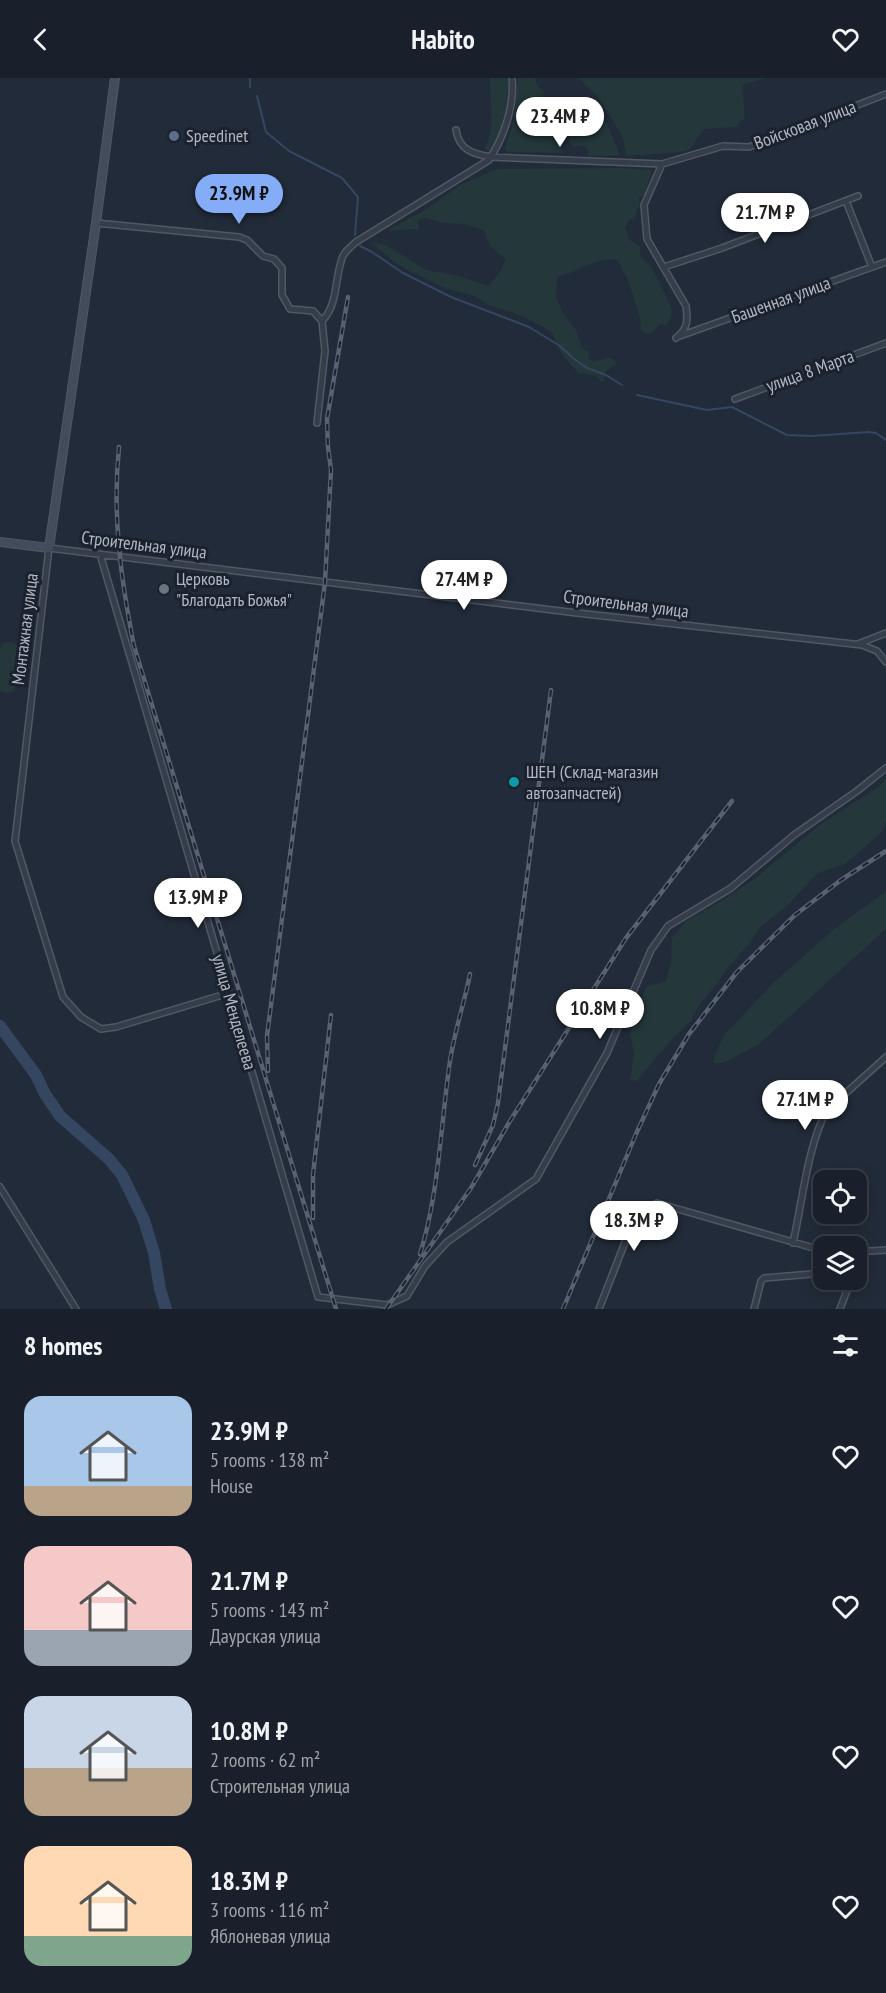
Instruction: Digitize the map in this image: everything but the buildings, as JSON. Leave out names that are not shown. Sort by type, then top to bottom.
[{"type":"street","name":"Монтажная улица","points":[[115,78],[49,548],[15,841],[63,997],[81,1017],[101,1029],[116,1027],[229,993]]},
{"type":"street","points":[[322,321],[328,315],[333,303],[344,255],[349,248],[491,157],[499,144],[512,101],[512,78]]},
{"type":"street","name":"Войсковая улица","points":[[456,130],[458,141],[474,154],[491,157],[662,164],[723,146],[749,147],[886,94]]},
{"type":"street","points":[[662,164],[644,205],[647,239],[664,267],[722,248],[858,196]]},
{"type":"street","points":[[846,201],[872,267]]},
{"type":"street","points":[[96,223],[239,237],[247,240],[263,256],[274,259],[282,268],[282,296],[290,309],[313,311],[322,321],[325,351],[317,423]]},
{"type":"street","name":"Башенная улица","points":[[664,267],[681,296],[687,316],[686,328],[676,338],[886,262]]},
{"type":"street","name":"улица 8 Марта","points":[[735,399],[886,343]]},
{"type":"street","name":"Строительная улица","points":[[0,542],[578,613],[857,644],[877,651],[886,662]]},
{"type":"street","name":"улица Менделеева","points":[[100,554],[318,1297],[387,1305],[407,1296],[425,1266],[447,1242],[536,1179],[607,1053],[651,950],[668,926],[731,888],[794,835],[886,768]]},
{"type":"street","points":[[857,644],[886,633]]},
{"type":"street","points":[[793,1243],[821,1120],[827,1110],[886,1057]]},
{"type":"street","points":[[0,1187],[76,1309]]},
{"type":"street","points":[[599,1309],[629,1232],[640,1215],[657,1203],[813,1248]]},
{"type":"street","points":[[867,1253],[886,1250]]},
{"type":"street","points":[[754,1309],[761,1281],[764,1278],[813,1274]]},
{"type":"street","points":[[840,1309],[847,1290]]},
{"type":"shaded area","points":[[490,78],[510,78],[506,117],[500,136],[491,152],[484,149],[491,123]]},
{"type":"shaded area","points":[[518,78],[535,78],[537,85],[544,92],[541,117],[545,122],[554,119],[554,130],[563,153],[507,152],[505,148],[514,120]]},
{"type":"shaded area","points":[[578,78],[766,78],[742,85],[745,116],[737,127],[704,129],[689,150],[626,156],[623,138],[599,98]]},
{"type":"shaded area","points":[[593,102],[607,124],[620,155],[588,156],[588,150],[584,146],[572,146],[568,136],[568,117],[579,105]]},
{"type":"shaded area","points":[[497,169],[652,170],[644,195],[639,198],[640,207],[638,207],[635,220],[630,219],[625,227],[630,240],[641,247],[640,255],[651,267],[672,309],[666,326],[660,324],[650,334],[641,330],[640,318],[629,283],[617,259],[595,262],[557,277],[556,296],[562,311],[576,330],[582,348],[589,352],[588,358],[594,362],[610,357],[615,360],[616,364],[606,371],[603,383],[596,376],[579,373],[561,353],[552,333],[540,325],[514,313],[488,305],[474,296],[447,289],[409,271],[394,262],[371,242],[386,245],[426,270],[459,276],[488,286],[506,260],[490,246],[484,230],[464,224],[443,223],[426,218],[418,220],[419,229],[387,231],[428,208],[460,185]]},
{"type":"shaded area","points":[[10,642],[17,645],[19,668],[13,692],[5,693],[0,691],[0,648],[3,643]]},
{"type":"shaded area","points":[[886,778],[886,822],[882,832],[845,864],[818,873],[785,908],[761,926],[699,1005],[690,1022],[672,1039],[637,1081],[630,1080],[634,1054],[630,1034],[646,987],[666,981],[671,963],[672,938],[686,921],[749,883],[821,824],[880,786]]},
{"type":"shaded area","points":[[886,891],[886,929],[758,1045],[723,1063],[714,1063],[713,1059],[725,1034],[773,983],[833,930]]},
{"type":"waterway","points":[[250,78],[250,87]]},
{"type":"waterway","points":[[257,96],[266,132],[289,151],[342,178],[358,197],[355,235]]},
{"type":"waterway","points":[[360,246],[403,273],[451,297],[529,327],[560,346],[587,368],[606,375],[622,385]]},
{"type":"waterway","points":[[637,395],[707,410],[732,407],[787,435],[812,436],[868,432],[876,433],[886,440]]},
{"type":"waterway","points":[[0,1026],[36,1075],[45,1094],[60,1116],[109,1159],[122,1175],[144,1220],[166,1309]]},
{"type":"railway","points":[[268,1071],[267,1036],[325,582],[331,470],[327,419],[348,297]]},
{"type":"railway","points":[[119,447],[117,522],[125,597],[134,646],[336,1309]]},
{"type":"railway","points":[[475,1165],[493,1125],[498,1103],[551,690]]},
{"type":"railway","points":[[386,1309],[471,1188],[510,1121],[626,938],[732,801]]},
{"type":"railway","points":[[563,1309],[636,1134],[659,1084],[689,1034],[737,972],[795,915],[841,880],[886,851]]},
{"type":"railway","points":[[420,1254],[435,1186],[451,1056],[470,974]]},
{"type":"railway","points":[[313,1218],[313,1175],[331,1015]]},
{"type":"place","name":"Speedinet","points":[[174,136]]},
{"type":"place","name":"Церковь \"Благодать Божья\"","points":[[164,589]]},
{"type":"place","name":"ШЕН (Склад-магазин автозапчастей)","points":[[514,782]]}]
